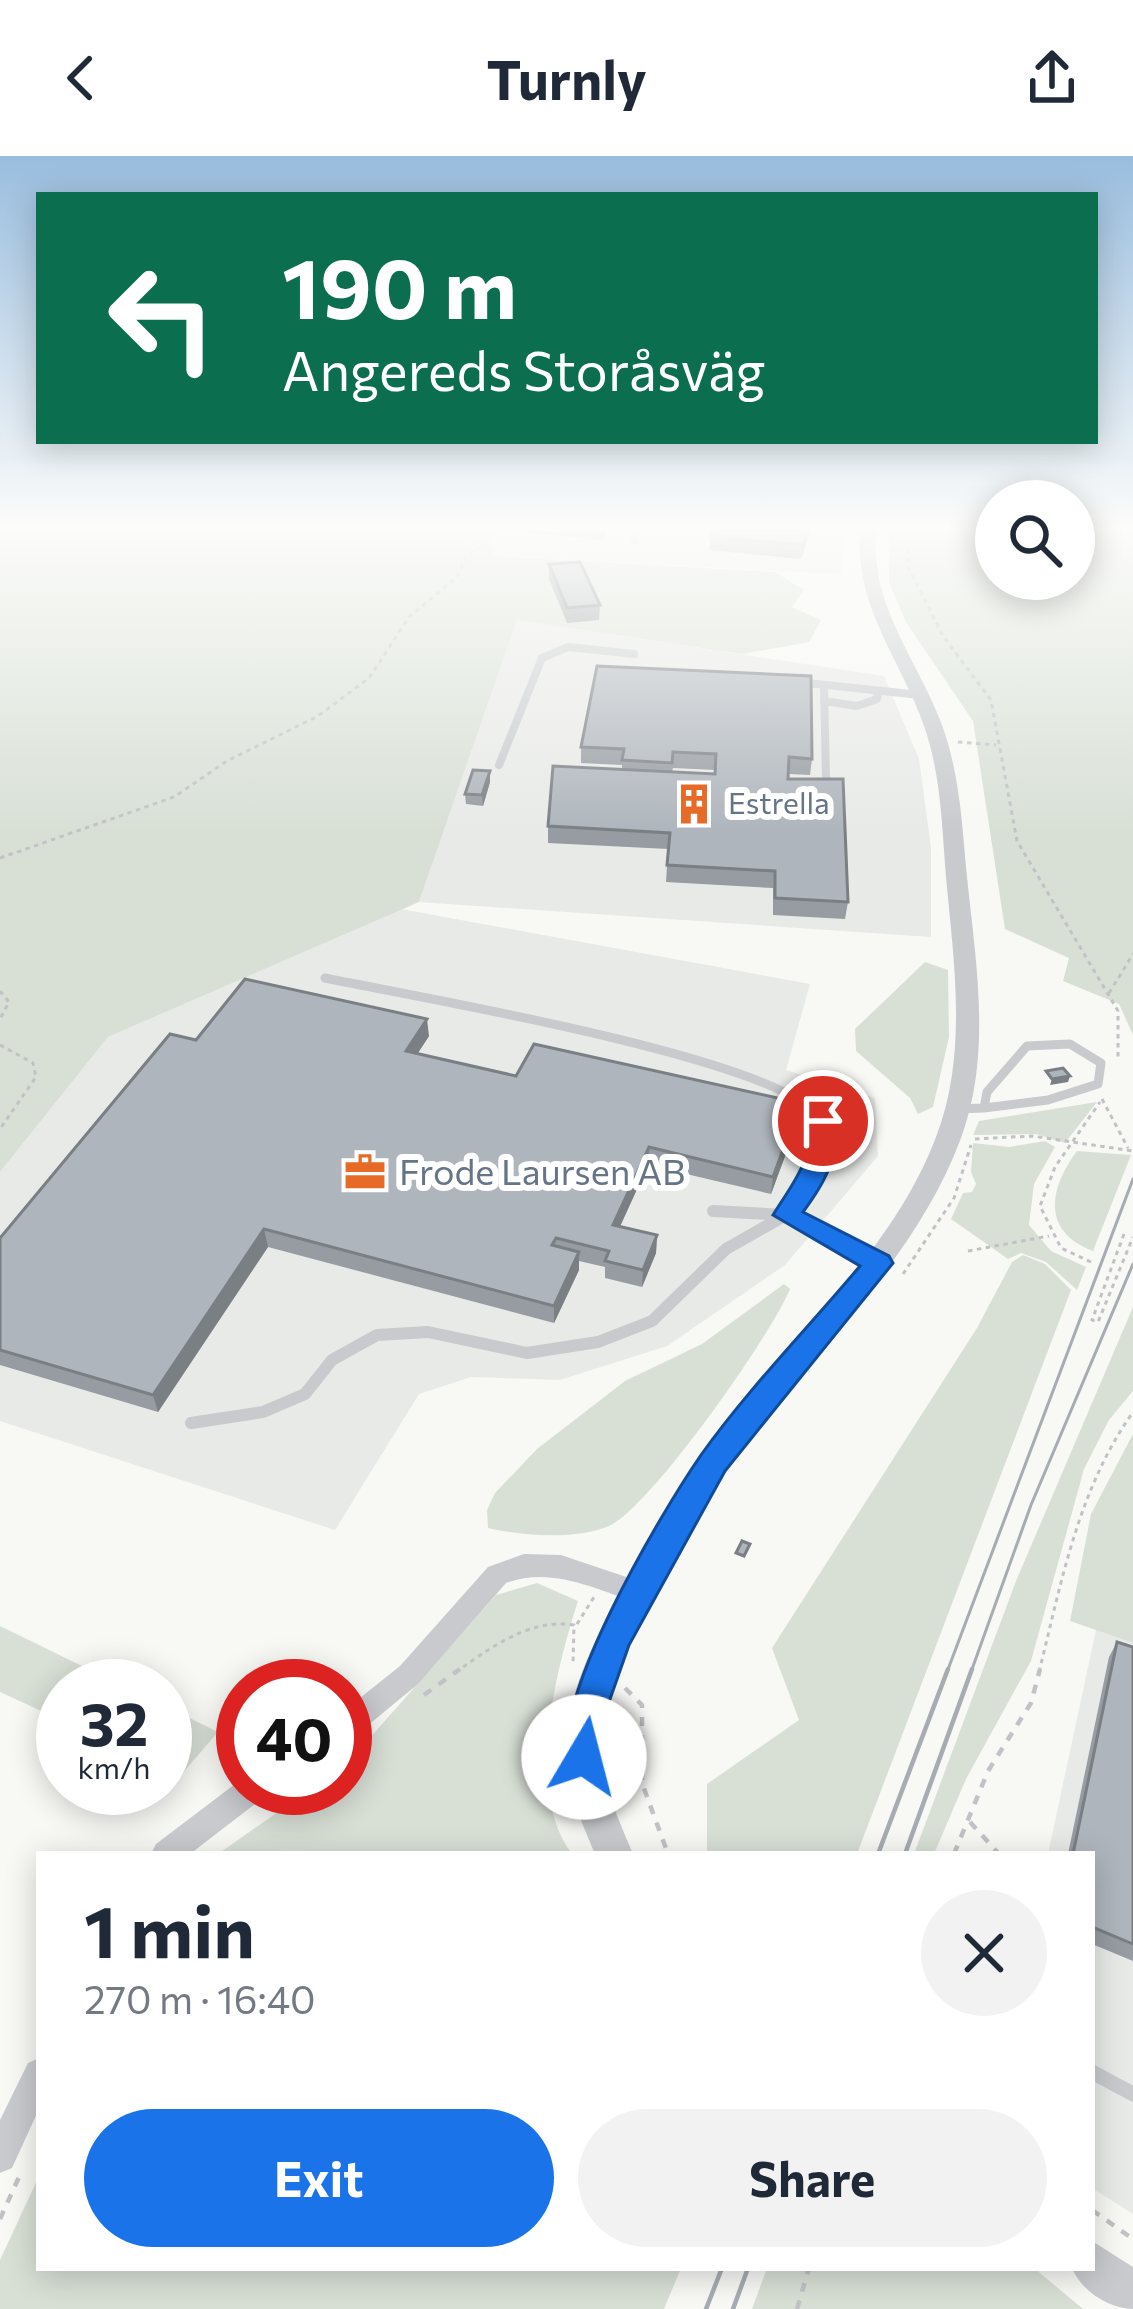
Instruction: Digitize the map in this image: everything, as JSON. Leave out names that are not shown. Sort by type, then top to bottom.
[{"type":"street","points":[[613,1851],[590,1792],[584,1757],[599,1677],[638,1592],[714,1462],[891,1269],[970,1109],[969,990],[938,740],[886,631]]},
{"type":"street","points":[[372,1705],[409,1675],[497,1575],[538,1564],[638,1592]]},
{"type":"street","points":[[170,1851],[217,1815]]},
{"type":"street","points":[[0,2156],[36,2080]]},
{"type":"street","points":[[1095,2265],[1133,2295]]},
{"type":"lane","points":[[499,765],[542,658],[568,647],[634,654]]},
{"type":"lane","points":[[795,682],[920,695]]},
{"type":"lane","points":[[824,686],[826,778]]},
{"type":"lane","points":[[824,700],[857,706],[877,699],[878,693]]},
{"type":"lane","points":[[191,1423],[263,1412],[305,1394],[332,1360],[376,1335],[428,1332],[527,1353],[598,1342],[652,1322],[726,1249],[786,1215],[815,1176],[824,1151],[823,1121],[808,1104],[721,1063],[325,978]]},
{"type":"lane","points":[[1070,1044],[1101,1063],[1102,1074],[1091,1087],[970,1109],[1027,1046],[1070,1044]]},
{"type":"lane","points":[[713,1211],[786,1215],[891,1269]]},
{"type":"lane","points":[[1095,2074],[1133,2094]]},
{"type":"path","points":[[0,858],[174,797],[186,784],[202,782],[233,751],[251,749],[338,704],[373,675],[390,641],[403,631]]},
{"type":"path","points":[[942,631],[991,700],[1017,841],[1040,887],[1109,993],[1133,954]]},
{"type":"path","points":[[938,740],[999,745]]},
{"type":"path","points":[[0,991],[9,1001],[0,1019]]},
{"type":"path","points":[[0,1045],[33,1064],[36,1077],[0,1129]]},
{"type":"path","points":[[891,1269],[948,1219],[968,1169],[971,1139],[1032,1136],[1069,1146],[1133,1151]]},
{"type":"path","points":[[1069,1146],[1041,1196],[1051,1236],[1061,1248],[1090,1262]]},
{"type":"path","points":[[1124,1234],[1092,1320],[1098,1322],[1132,1237]]},
{"type":"path","points":[[968,1251],[1051,1236]]},
{"type":"path","points":[[955,1851],[988,1771],[1031,1703],[1042,1675],[1069,1546],[1092,1475],[1133,1412]]},
{"type":"path","points":[[411,1705],[518,1635],[551,1622],[574,1625],[586,1616],[602,1579]]},
{"type":"path","points":[[574,1625],[578,1643],[571,1662],[634,1692],[642,1702],[646,1714],[641,1778],[652,1822],[666,1851]]},
{"type":"path","points":[[969,1821],[996,1851]]},
{"type":"path","points":[[1095,2212],[1133,2239]]},
{"type":"path","points":[[796,2309],[808,2271]]},
{"type":"shaded area","points":[[0,631],[513,631],[419,902],[108,1037],[0,1172]]},
{"type":"shaded area","points":[[513,631],[592,631],[884,676],[919,759],[931,848],[931,937],[419,902]]},
{"type":"shaded area","points":[[593,631],[815,631],[809,642],[742,654]]},
{"type":"shaded area","points":[[912,631],[1133,631],[1133,1035],[1119,1004],[1063,981],[1069,958],[1005,929],[973,721]]},
{"type":"shaded area","points":[[401,909],[810,984],[786,1070],[875,1098],[878,1156],[785,1265],[667,1346],[560,1380],[471,1377],[419,1394],[335,1530],[0,1421],[0,1172],[108,1037]]},
{"type":"shaded area","points":[[925,962],[948,970],[949,1037],[933,1107],[918,1114],[910,1098],[856,1051],[855,1029]]},
{"type":"shaded area","points":[[1097,1102],[1065,1143],[1036,1134],[973,1135],[979,1121]]},
{"type":"shaded area","points":[[1045,1141],[1055,1147],[1034,1184],[1029,1225],[1051,1251],[1086,1267],[1077,1290],[1046,1262],[1021,1253],[1008,1259],[951,1219],[963,1193],[972,1192],[976,1184],[971,1172],[973,1143],[1009,1147]]},
{"type":"shaded area","points":[[1077,1151],[1131,1155],[1093,1251],[1065,1233],[1055,1208],[1060,1180]]},
{"type":"shaded area","points":[[1023,1255],[1045,1264],[1071,1290],[858,1851],[707,1851],[707,1784],[799,1720],[772,1648],[977,1328],[1012,1262]]},
{"type":"shaded area","points":[[784,1284],[790,1289],[779,1311],[736,1379],[680,1455],[628,1512],[609,1526],[566,1535],[488,1528],[487,1510],[495,1493],[537,1449],[625,1381],[702,1344]]},
{"type":"shaded area","points":[[1133,1307],[1133,1391],[1109,1420],[1084,1469],[1031,1661],[966,1779],[935,1851],[915,1851],[1016,1581]]},
{"type":"shaded area","points":[[1133,1434],[1133,1643],[1070,1621],[1091,1514]]},
{"type":"shaded area","points":[[537,1583],[578,1601],[554,1695],[547,1764],[558,1828],[570,1851],[222,1851],[274,1815],[372,1815],[372,1735],[496,1595]]},
{"type":"shaded area","points":[[0,1626],[68,1659],[36,1659],[36,1709],[0,1692]]},
{"type":"shaded area","points":[[1096,1630],[1133,1643],[1133,2214],[1095,2190],[1095,1851],[1049,1851]]},
{"type":"shaded area","points":[[192,1719],[216,1734],[192,1762]]},
{"type":"shaded area","points":[[36,2182],[36,2271],[680,2271],[664,2309],[0,2309],[0,2260]]},
{"type":"shaded area","points":[[766,2271],[1038,2271],[1083,2309],[752,2309]]},
{"type":"building","name":"Estrella","points":[[597,666],[811,676],[812,759],[789,757],[788,779],[843,779],[848,902],[775,898],[775,871],[667,865],[670,833],[548,826],[553,766],[715,774],[716,754],[673,752],[672,763],[622,760],[624,749],[581,747]]},
{"type":"building","points":[[473,770],[490,771],[482,795],[465,794]]},
{"type":"building","points":[[245,979],[427,1019],[406,1051],[516,1076],[534,1044],[800,1103],[773,1177],[649,1147],[613,1225],[657,1235],[643,1270],[605,1261],[609,1251],[556,1238],[552,1245],[579,1252],[554,1306],[264,1229],[153,1395],[0,1350],[0,1238],[170,1034],[196,1040]]},
{"type":"building","points":[[1063,1068],[1070,1076],[1052,1079],[1046,1071]]},
{"type":"building","points":[[742,1541],[750,1544],[744,1556],[736,1553]]},
{"type":"building","points":[[1117,1642],[1133,1647],[1133,1944],[1095,1928],[1095,1851],[1074,1851]]},
{"type":"tram line","points":[[947,1672],[1133,1179]]},
{"type":"tram line","points":[[971,1672],[1031,1505],[1133,1264]]},
{"type":"tram line","points":[[879,1851],[948,1669]]},
{"type":"tram line","points":[[906,1851],[972,1669]]},
{"type":"tram line","points":[[706,2309],[721,2271]]},
{"type":"tram line","points":[[733,2309],[747,2271]]},
{"type":"place","name":"Estrella","points":[[694,804]]},
{"type":"place","name":"Frode Laursen AB","points":[[365,1172]]},
{"type":"route","points":[[584,1757],[591,1702],[614,1641],[694,1494],[714,1462],[879,1263],[786,1215],[815,1176],[824,1151],[823,1121]]}]
